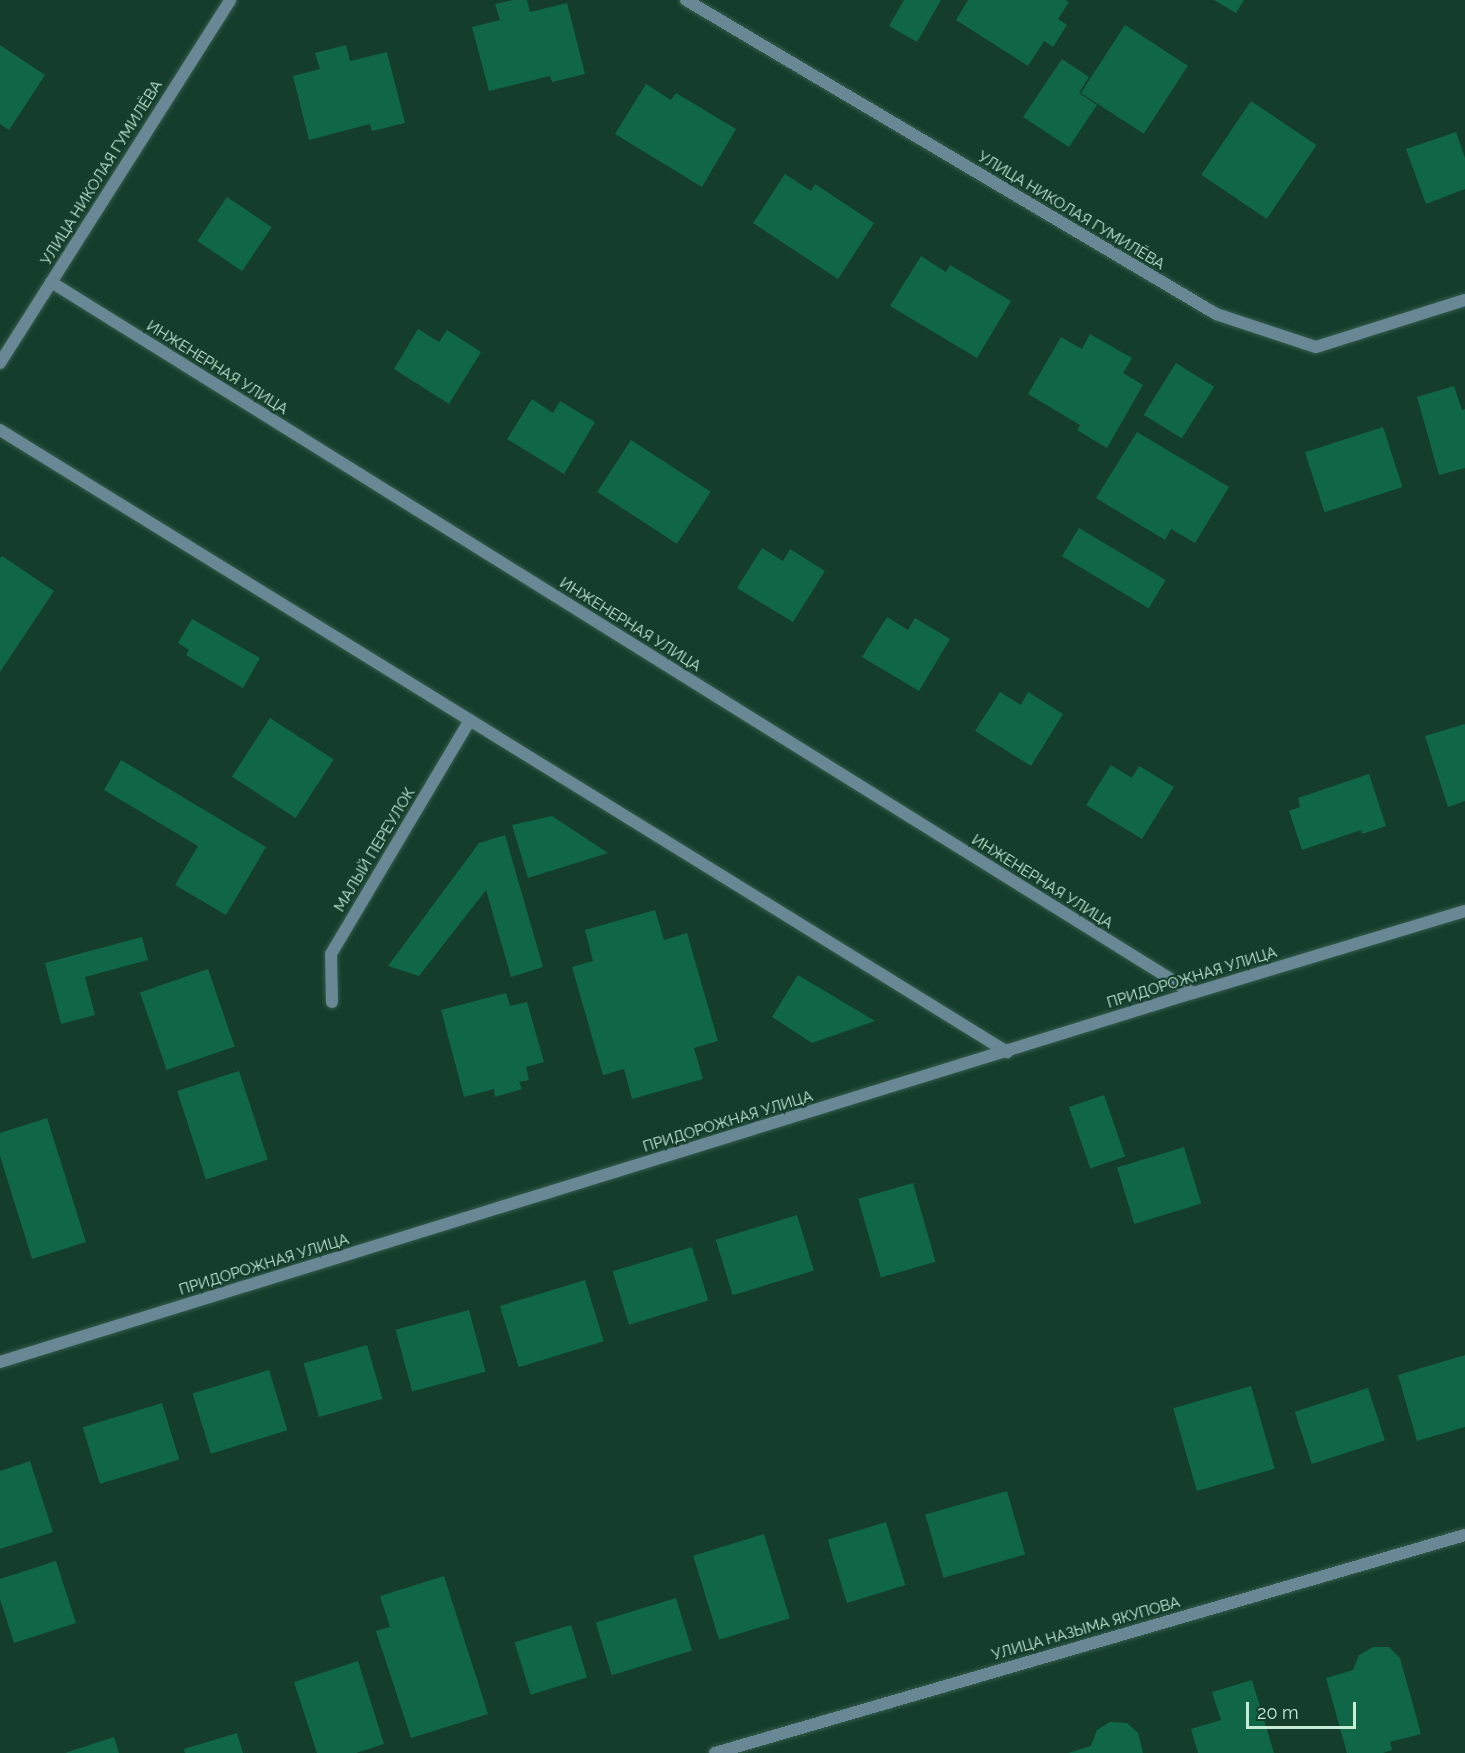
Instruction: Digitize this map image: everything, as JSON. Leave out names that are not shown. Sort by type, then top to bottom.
[{"type":"street","name":"УЛИЦА НИКОЛАЯ ГУМИЛЁВА","points":[[0,363],[230,0]]},
{"type":"street","name":"УЛИЦА НИКОЛАЯ ГУМИЛЁВА","points":[[686,0],[1216,314],[1316,347],[1465,300]]},
{"type":"street","name":"ИНЖЕНЕРНАЯ УЛИЦА","points":[[51,282],[1193,993]]},
{"type":"street","points":[[0,430],[1007,1052]]},
{"type":"street","name":"МАЛЫЙ ПЕРЕУЛОК","points":[[332,1002],[331,954],[470,720]]},
{"type":"street","name":"ПРИДОРОЖНАЯ УЛИЦА","points":[[0,1362],[1465,911]]},
{"type":"street","name":"УЛИЦА НАЗЫМА ЯКУПОВА","points":[[715,1753],[1465,1535]]},
{"type":"building","points":[[527,0],[530,12],[567,3],[585,74],[552,82],[550,76],[489,91],[472,27],[500,20],[495,4]]},
{"type":"building","points":[[904,0],[941,0],[917,42],[889,26]]},
{"type":"building","points":[[968,0],[1065,0],[1069,2],[1058,19],[1067,25],[1053,47],[1044,41],[1028,66],[956,20]]},
{"type":"building","points":[[1214,0],[1244,0],[1236,13]]},
{"type":"building","points":[[1125,25],[1188,66],[1144,134],[1081,93]]},
{"type":"building","points":[[0,45],[45,75],[9,130],[0,124]]},
{"type":"building","points":[[346,45],[350,61],[387,52],[405,123],[372,131],[370,124],[309,140],[293,76],[320,69],[315,53]]},
{"type":"building","points":[[1062,59],[1089,77],[1079,93],[1097,105],[1069,147],[1023,117]]},
{"type":"building","points":[[646,84],[671,100],[676,93],[736,129],[702,187],[615,134]]},
{"type":"building","points":[[1251,101],[1316,145],[1267,219],[1201,175]]},
{"type":"building","points":[[1456,132],[1465,158],[1465,189],[1426,204],[1406,149]]},
{"type":"building","points":[[785,174],[811,191],[815,184],[874,223],[838,279],[753,223]]},
{"type":"building","points":[[227,197],[272,227],[242,271],[197,241]]},
{"type":"building","points":[[921,256],[946,272],[950,265],[1011,301],[977,358],[890,306]]},
{"type":"building","points":[[418,329],[439,342],[447,330],[481,352],[449,404],[394,369]]},
{"type":"building","points":[[1090,334],[1132,358],[1123,373],[1143,385],[1107,448],[1077,430],[1080,425],[1028,394],[1061,337],[1082,349]]},
{"type":"building","points":[[1176,363],[1214,387],[1182,439],[1144,415]]},
{"type":"building","points":[[1454,386],[1462,410],[1465,409],[1465,468],[1439,475],[1417,397]]},
{"type":"building","points":[[532,399],[553,413],[560,401],[595,422],[564,474],[507,439]]},
{"type":"building","points":[[1383,427],[1402,487],[1324,512],[1305,452]]},
{"type":"building","points":[[1137,432],[1229,487],[1195,543],[1171,529],[1165,540],[1096,498]]},
{"type":"building","points":[[631,440],[711,492],[677,544],[597,492]]},
{"type":"building","points":[[1079,528],[1166,580],[1149,608],[1062,556]]},
{"type":"building","points":[[762,548],[783,561],[790,549],[825,571],[793,622],[737,588]]},
{"type":"building","points":[[2,556],[54,591],[0,672],[0,558]]},
{"type":"building","points":[[887,617],[908,630],[915,618],[950,639],[919,691],[862,657]]},
{"type":"building","points":[[192,619],[260,658],[243,688],[186,655],[189,650],[178,643]]},
{"type":"building","points":[[1000,692],[1021,705],[1028,692],[1063,714],[1031,766],[975,731]]},
{"type":"building","points":[[270,718],[334,759],[296,818],[232,777]]},
{"type":"building","points":[[1465,724],[1465,801],[1448,807],[1425,736]]},
{"type":"building","points":[[121,760],[266,847],[226,915],[175,885],[198,846],[104,790]]},
{"type":"building","points":[[1111,765],[1132,778],[1139,766],[1174,787],[1142,839],[1086,805]]},
{"type":"building","points":[[1369,774],[1386,826],[1362,834],[1361,830],[1302,850],[1289,811],[1300,807],[1298,798]]},
{"type":"building","points":[[552,816],[608,853],[528,878],[512,825]]},
{"type":"building","points":[[505,835],[543,967],[511,977],[486,890],[419,976],[388,966],[479,843]]},
{"type":"building","points":[[655,910],[664,940],[687,933],[718,1041],[694,1048],[703,1079],[632,1099],[624,1069],[603,1075],[572,967],[593,961],[585,930]]},
{"type":"building","points":[[142,937],[148,960],[85,977],[95,1015],[61,1024],[45,963]]},
{"type":"building","points":[[208,969],[235,1047],[167,1070],[140,992]]},
{"type":"building","points":[[798,975],[875,1021],[812,1043],[772,1017]]},
{"type":"building","points":[[506,993],[510,1006],[527,1002],[544,1062],[526,1067],[529,1080],[519,1082],[522,1089],[495,1097],[494,1089],[464,1097],[441,1010]]},
{"type":"building","points":[[239,1071],[268,1159],[206,1180],[177,1091]]},
{"type":"building","points":[[1104,1095],[1125,1156],[1090,1169],[1069,1107]]},
{"type":"building","points":[[47,1118],[86,1242],[32,1259],[0,1156],[0,1133]]},
{"type":"building","points":[[1184,1147],[1201,1203],[1134,1224],[1117,1167]]},
{"type":"building","points":[[913,1183],[936,1262],[881,1278],[858,1199]]},
{"type":"building","points":[[797,1215],[814,1270],[733,1295],[716,1240]]},
{"type":"building","points":[[692,1247],[708,1301],[629,1325],[613,1271]]},
{"type":"building","points":[[585,1280],[604,1341],[519,1367],[500,1306]]},
{"type":"building","points":[[469,1310],[486,1372],[412,1391],[396,1330]]},
{"type":"building","points":[[367,1345],[382,1399],[319,1417],[304,1363]]},
{"type":"building","points":[[1465,1355],[1465,1427],[1417,1441],[1398,1375]]},
{"type":"building","points":[[269,1370],[287,1430],[211,1454],[192,1393]]},
{"type":"building","points":[[1251,1386],[1275,1469],[1197,1491],[1173,1408]]},
{"type":"building","points":[[1368,1388],[1385,1440],[1312,1464],[1295,1412]]},
{"type":"building","points":[[162,1403],[179,1459],[100,1484],[83,1427]]},
{"type":"building","points":[[30,1461],[53,1532],[0,1549],[0,1471]]},
{"type":"building","points":[[1007,1491],[1025,1554],[943,1578],[925,1514]]},
{"type":"building","points":[[886,1522],[905,1585],[847,1603],[828,1540]]},
{"type":"building","points":[[764,1534],[790,1618],[719,1640],[693,1556]]},
{"type":"building","points":[[56,1561],[76,1623],[14,1643],[0,1599],[0,1579]]},
{"type":"building","points":[[444,1576],[488,1714],[411,1738],[376,1631],[390,1627],[380,1596]]},
{"type":"building","points":[[676,1598],[692,1651],[612,1675],[596,1623]]},
{"type":"building","points":[[571,1625],[587,1678],[531,1695],[515,1642]]},
{"type":"building","points":[[1373,1647],[1389,1647],[1400,1658],[1421,1734],[1390,1742],[1392,1750],[1383,1753],[1347,1753],[1326,1678],[1353,1670],[1359,1655]]},
{"type":"building","points":[[358,1661],[384,1744],[356,1753],[317,1753],[294,1682]]},
{"type":"building","points":[[1252,1680],[1274,1753],[1198,1753],[1191,1729],[1221,1720],[1212,1692]]},
{"type":"building","points":[[1110,1722],[1127,1723],[1138,1733],[1143,1753],[1068,1753],[1091,1746],[1097,1730]]},
{"type":"building","points":[[237,1733],[243,1753],[185,1753],[184,1749]]},
{"type":"building","points":[[114,1737],[119,1753],[65,1753]]}]
